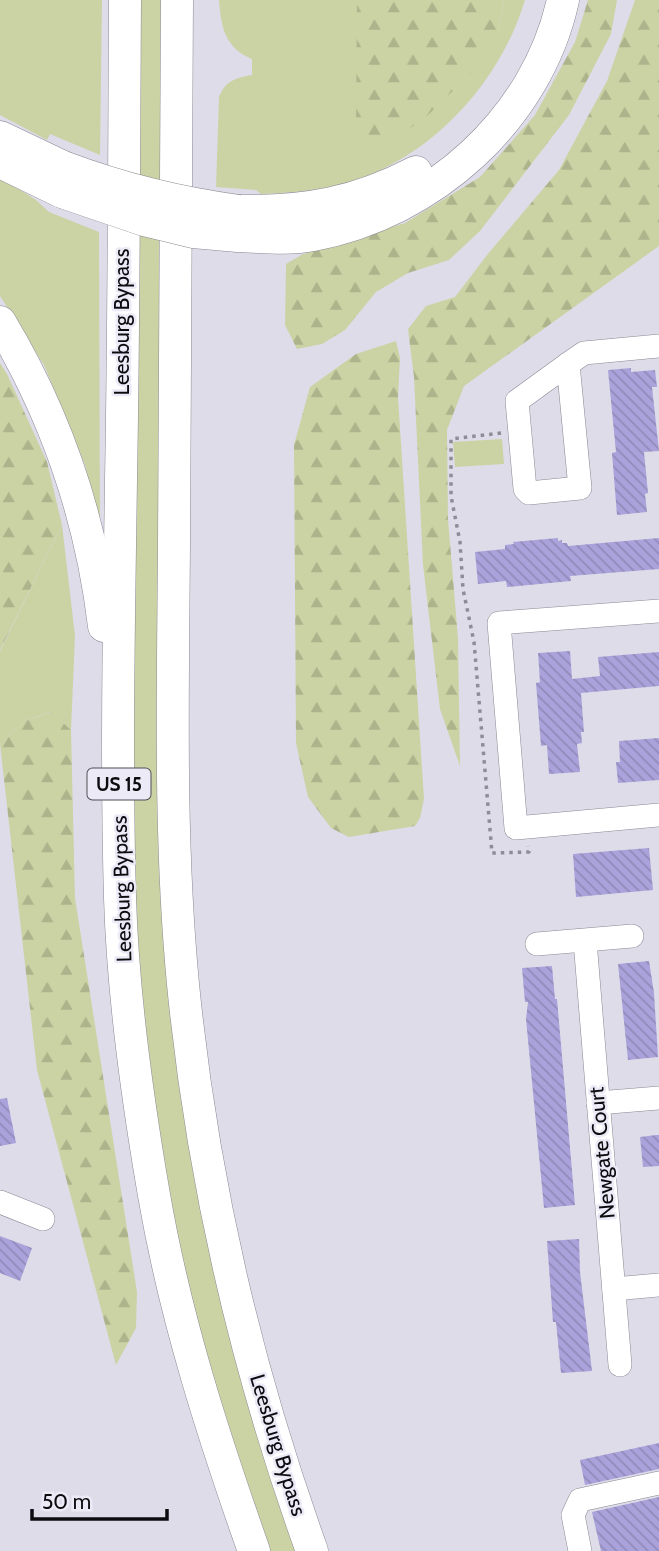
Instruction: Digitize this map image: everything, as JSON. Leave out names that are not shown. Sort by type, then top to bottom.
[{"type":"highway","name":"Leesburg Bypass","points":[[125,0],[119,754],[120,900],[125,981],[155,1200],[186,1338],[206,1410],[254,1551]]},
{"type":"highway","name":"Leesburg Bypass","points":[[180,0],[172,791],[183,986],[211,1184],[235,1301],[289,1488],[312,1551]]},
{"type":"highway","points":[[239,224],[362,196],[417,171],[443,154],[482,117],[509,85],[534,37],[548,0]]},
{"type":"highway","points":[[0,162],[62,179],[99,180],[205,207],[239,224],[286,239],[351,226],[410,199],[472,157],[529,88],[546,57],[563,0]]},
{"type":"highway","points":[[0,136],[62,179]]},
{"type":"highway","points":[[0,322],[23,360],[51,419],[82,513],[101,605],[119,754]]},
{"type":"street","points":[[568,364],[580,488],[529,493],[525,489],[517,401],[568,364],[584,353],[659,346]]},
{"type":"street","points":[[659,611],[499,623],[516,828],[659,816]]},
{"type":"street","points":[[537,944],[632,936]]},
{"type":"street","name":"Newgate Court","points":[[585,941],[620,1365]]},
{"type":"street","points":[[598,1103],[659,1098]]},
{"type":"street","points":[[0,1202],[43,1219]]},
{"type":"street","points":[[614,1289],[659,1285]]},
{"type":"street","points":[[580,1551],[573,1515],[580,1500],[659,1483]]},
{"type":"green space","points":[[0,0],[102,0],[100,155],[50,134],[47,140],[0,115]]},
{"type":"green space","points":[[134,0],[164,0],[165,900],[299,1551],[268,1551],[219,1403],[169,1204],[151,1101],[132,907]]},
{"type":"green space","points":[[219,0],[357,0],[357,22],[498,33],[504,0],[525,0],[500,58],[482,85],[462,110],[413,152],[356,180],[308,190],[261,194],[256,190],[216,187],[219,97],[232,81],[252,75],[252,59],[236,49],[226,36]]},
{"type":"green space","points":[[357,0],[504,0],[498,33],[468,76],[426,117],[375,153],[356,133]]},
{"type":"green space","points":[[588,0],[617,0],[611,34],[569,115],[480,231],[449,260],[408,273],[376,292],[345,330],[322,344],[297,349],[285,325],[286,264],[303,254],[405,223],[480,177],[535,115],[575,42]]},
{"type":"green space","points":[[635,0],[659,0],[659,246],[464,386],[447,430],[448,519],[458,638],[460,766],[440,709],[423,565],[414,377],[408,329],[426,306],[455,297],[559,170],[607,81]]},
{"type":"green space","points":[[0,177],[36,200],[49,212],[99,232],[100,532],[85,465],[44,365],[0,296]]},
{"type":"green space","points":[[396,341],[400,358],[398,397],[424,799],[420,818],[415,826],[349,837],[331,828],[308,797],[296,743],[294,445],[310,387],[356,354]]},
{"type":"green space","points":[[0,363],[47,462],[62,525],[0,650]]},
{"type":"green space","points":[[502,439],[504,464],[455,467],[453,442]]},
{"type":"green space","points":[[62,525],[75,636],[71,730],[50,712],[25,721],[0,744],[0,651]]},
{"type":"green space","points":[[51,712],[71,730],[75,898],[137,1292],[136,1328],[116,1365],[37,1070],[0,744],[25,721]]},
{"type":"building","points":[[631,368],[631,372],[655,370],[657,387],[652,387],[659,451],[644,452],[647,512],[617,515],[612,453],[616,452],[608,370]]},
{"type":"building","points":[[558,538],[558,541],[562,540],[562,543],[567,543],[568,546],[659,538],[659,569],[570,576],[571,581],[507,587],[506,581],[478,584],[475,552],[505,549],[505,545],[514,544],[513,542]]},
{"type":"building","points":[[570,651],[572,679],[600,676],[598,657],[659,652],[659,686],[581,693],[584,732],[581,732],[582,743],[577,744],[580,772],[549,774],[547,745],[541,746],[536,683],[540,682],[538,653]]},
{"type":"building","points":[[659,738],[659,780],[618,783],[616,762],[620,762],[619,741]]},
{"type":"building","points":[[649,848],[653,890],[576,897],[573,854]]},
{"type":"building","points":[[649,961],[658,1057],[628,1060],[618,964]]},
{"type":"building","points":[[552,966],[575,1205],[544,1208],[526,1019],[528,1002],[525,1002],[522,968]]},
{"type":"building","points":[[7,1098],[16,1143],[0,1146],[0,1099]]},
{"type":"building","points":[[659,1135],[659,1166],[643,1167],[640,1137]]},
{"type":"building","points":[[0,1236],[32,1248],[20,1281],[0,1273]]},
{"type":"building","points":[[579,1239],[580,1272],[592,1371],[561,1373],[556,1322],[553,1322],[547,1241]]},
{"type":"building","points":[[659,1443],[659,1469],[585,1485],[580,1460]]},
{"type":"building","points":[[659,1497],[659,1551],[601,1551],[592,1512]]}]
